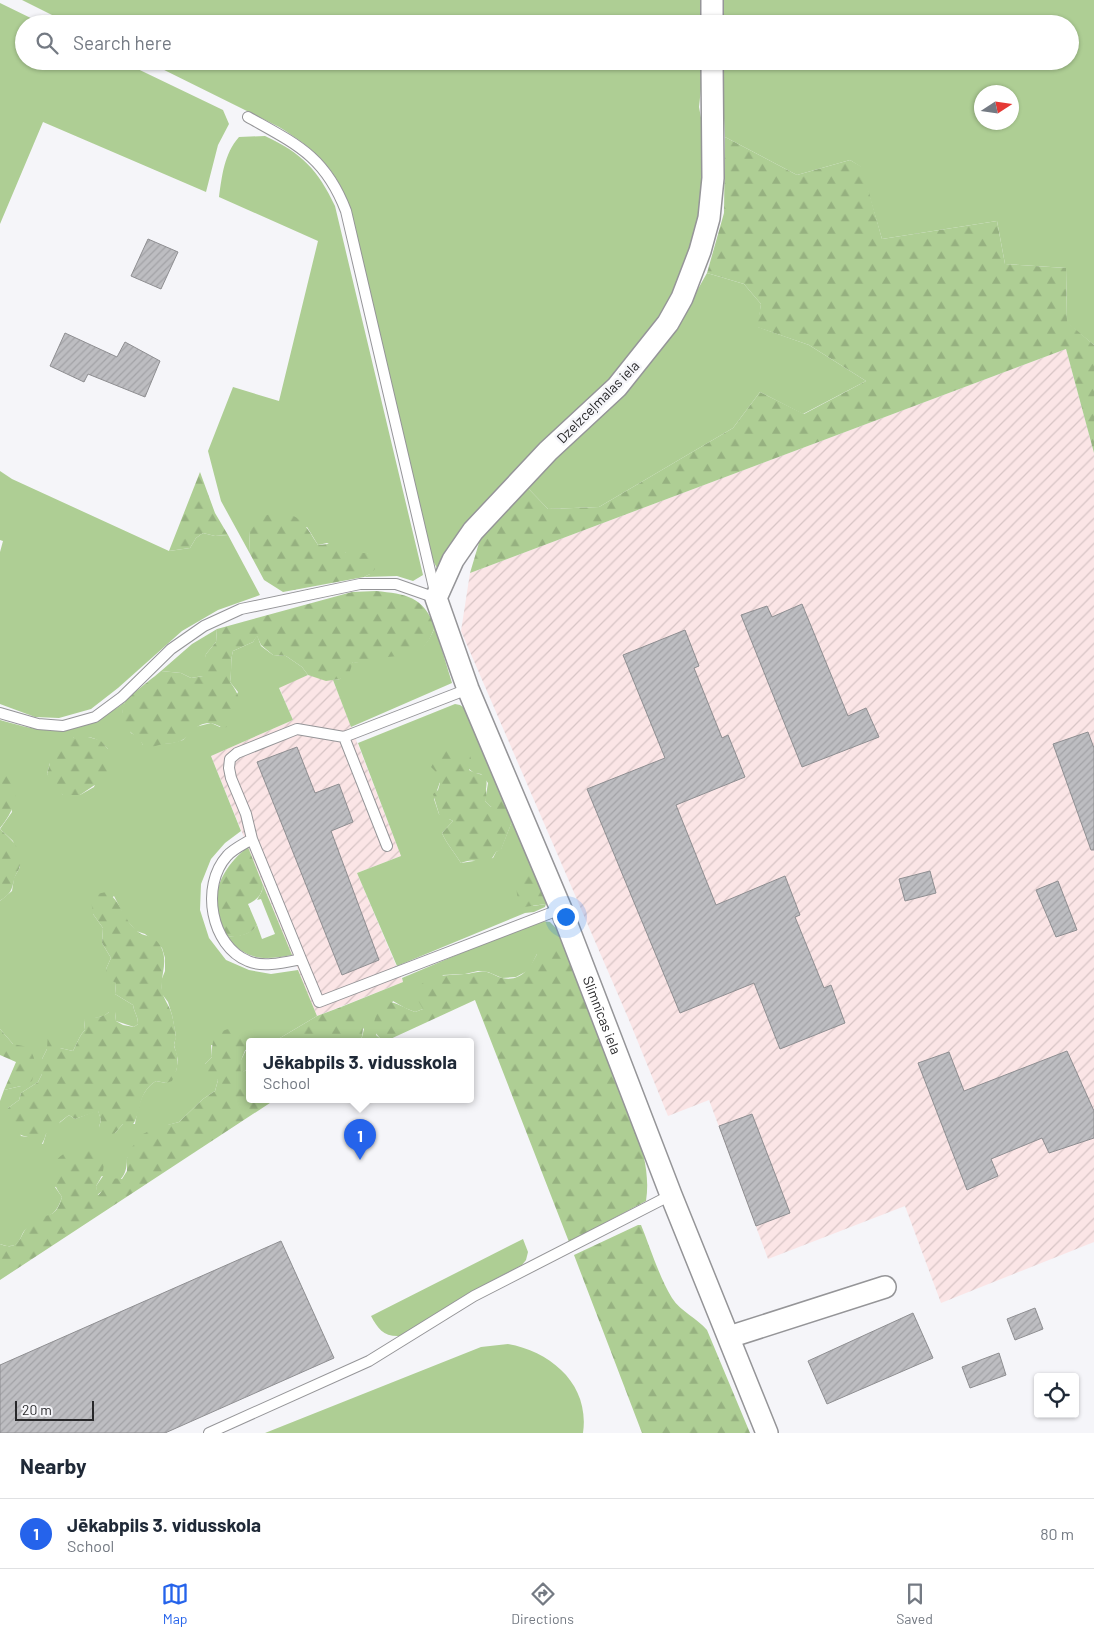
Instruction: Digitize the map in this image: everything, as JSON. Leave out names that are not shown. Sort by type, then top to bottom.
[{"type":"street","points":[[712,0],[712,15]]},
{"type":"street","name":"Dzelzceļmalas iela","points":[[436,598],[454,560],[473,531],[548,451],[617,387],[668,323],[682,298],[700,252],[708,218],[713,178],[712,70]]},
{"type":"street","name":"Slimnīcas iela","points":[[436,598],[468,689],[561,909],[671,1195],[767,1433]]},
{"type":"street","points":[[729,1337],[886,1287]]},
{"type":"lane","points":[[248,117],[308,153],[325,170],[341,197],[346,211],[436,598]]},
{"type":"lane","points":[[0,713],[38,724],[63,726],[95,717],[122,697],[171,649],[204,626],[241,609],[360,584],[396,584],[436,598]]},
{"type":"lane","points":[[468,689],[344,737],[297,729],[237,753],[230,759],[228,768],[246,814],[252,839],[319,1002],[561,909]]},
{"type":"lane","points":[[344,737],[387,846]]},
{"type":"lane","points":[[252,839],[227,855],[215,876],[212,900],[216,925],[230,950],[249,962],[275,964],[301,959]]},
{"type":"lane","points":[[209,1433],[369,1361],[474,1296],[671,1195]]},
{"type":"shaded area","points":[[1066,349],[1094,453],[1094,1242],[941,1303],[905,1206],[768,1259],[709,1100],[668,1116],[629,1020],[461,631],[470,573]]},
{"type":"shaded area","points":[[308,675],[333,680],[401,856],[357,873],[403,982],[317,1016],[211,756],[293,720],[279,687]]},
{"type":"green space","points":[[22,0],[703,0],[703,15],[52,15]]},
{"type":"green space","points":[[719,0],[1094,0],[1094,345],[1067,323],[1066,268],[1005,264],[997,221],[882,239],[861,167],[850,160],[797,175],[725,137],[721,70],[1079,70],[1079,15],[719,15]]},
{"type":"green space","points":[[0,3],[25,15],[15,15],[15,70],[140,70],[223,110],[229,124],[218,145],[206,192],[43,122],[0,224]]},
{"type":"green space","points":[[164,70],[703,70],[699,107],[705,139],[701,204],[695,237],[674,301],[655,330],[438,570],[431,557],[350,208],[338,182],[323,161],[303,143],[279,127]]},
{"type":"green space","points":[[265,136],[289,149],[308,164],[322,182],[335,206],[423,575],[413,581],[397,576],[364,577],[370,574],[367,553],[346,553],[327,543],[318,545],[307,527],[250,531],[249,552],[221,501],[208,451],[233,387],[279,401],[318,241],[219,197],[224,166],[230,151],[239,137]]},
{"type":"green space","points":[[725,137],[797,175],[850,160],[862,167],[882,239],[997,221],[1005,264],[1066,268],[1067,322],[1094,345],[1094,453],[1066,349],[470,573],[481,536],[524,484],[548,509],[599,507],[733,428],[760,392],[804,414],[866,381],[809,345],[757,327],[761,304],[744,284],[707,273],[724,213]]},
{"type":"green space","points":[[707,273],[744,284],[761,304],[758,327],[809,345],[866,381],[803,414],[760,392],[733,428],[599,507],[548,509],[524,484],[630,386],[672,335]]},
{"type":"green space","points":[[0,471],[12,479],[169,551],[190,548],[196,538],[203,533],[215,536],[228,535],[260,595],[218,610],[182,631],[118,688],[91,709],[59,718],[35,717],[0,704],[0,552],[3,541],[0,540]]},
{"type":"green space","points":[[200,472],[215,513],[228,535],[215,536],[203,533],[196,538],[190,548],[169,551]]},
{"type":"green space","points":[[274,512],[290,515],[301,521],[318,545],[338,543],[346,553],[367,553],[372,559],[375,569],[364,577],[283,592],[264,580],[249,552],[250,531],[260,518]]},
{"type":"green space","points":[[376,591],[412,598],[425,609],[435,627],[422,649],[409,655],[387,657],[382,662],[364,664],[353,662],[349,674],[340,679],[326,681],[308,675],[302,667],[286,656],[273,655],[261,645],[257,636],[253,642],[233,651],[230,682],[237,694],[240,705],[236,716],[228,727],[211,723],[204,724],[197,727],[180,741],[151,748],[143,745],[124,723],[122,711],[125,702],[161,671],[181,673],[191,678],[203,676],[202,668],[206,654],[216,642],[217,629],[352,592]]},
{"type":"green space","points":[[435,627],[452,683],[351,727],[333,680],[340,679],[353,662],[368,662],[417,651],[426,643]]},
{"type":"green space","points":[[217,629],[216,642],[206,654],[203,676],[191,678],[181,673],[161,671],[192,644]]},
{"type":"green space","points":[[257,635],[261,646],[273,655],[286,656],[302,667],[308,675],[279,688],[293,720],[211,756],[241,831],[225,843],[211,859],[201,884],[200,910],[209,938],[226,960],[249,970],[271,974],[298,970],[317,1016],[280,1038],[246,1038],[246,1050],[211,1045],[212,1057],[205,1064],[218,1080],[215,1091],[203,1099],[179,1122],[168,1125],[127,1158],[125,1172],[119,1181],[97,1195],[96,1186],[103,1176],[55,1187],[62,1197],[55,1211],[26,1229],[15,1245],[0,1244],[0,1101],[4,1090],[21,1086],[13,1044],[0,1029],[0,901],[12,891],[14,878],[20,867],[13,841],[0,829],[12,812],[4,770],[0,770],[0,720],[36,729],[66,730],[94,721],[125,702],[122,713],[131,733],[139,737],[143,745],[172,743],[183,740],[195,727],[211,723],[220,727],[238,692],[230,682],[233,651],[253,642]],"holes":[[[74,737],[93,738],[108,749],[94,787],[80,795],[63,795],[47,774],[50,763]],[[114,896],[125,918],[136,931],[145,934],[162,948],[165,958],[165,971],[161,981],[162,994],[168,1002],[176,1036],[174,1045],[178,1060],[176,1071],[166,1083],[156,1081],[147,1089],[141,1100],[135,1124],[123,1124],[115,1133],[99,1127],[101,1120],[98,1110],[75,1119],[69,1115],[46,1134],[43,1144],[21,1136],[8,1108],[19,1100],[21,1093],[38,1082],[42,1074],[42,1059],[47,1049],[60,1048],[73,1051],[85,1030],[84,1020],[104,1016],[109,1012],[115,1012],[116,1021],[134,1027],[138,1024],[133,1005],[115,994],[116,983],[106,969],[111,958],[102,943],[103,928],[93,914]]]},
{"type":"green space","points":[[455,704],[466,709],[503,795],[491,807],[485,801],[488,783],[481,774],[474,773],[469,769],[435,770],[440,782],[434,799],[439,814],[453,821],[442,833],[443,836],[461,863],[493,858],[496,852],[501,849],[513,819],[539,877],[533,906],[546,904],[545,907],[534,912],[525,913],[397,966],[357,873],[401,856],[358,743]]},
{"type":"green space","points":[[74,737],[88,737],[100,740],[108,749],[111,761],[110,769],[105,778],[80,795],[63,795],[54,789],[47,774],[50,752],[59,743]]},
{"type":"green space","points":[[449,750],[464,752],[470,756],[471,764],[469,770],[483,775],[486,779],[485,801],[491,807],[494,798],[503,795],[513,819],[501,850],[496,852],[489,863],[482,864],[472,860],[461,863],[442,833],[453,821],[445,820],[439,814],[433,794],[438,790],[440,783],[434,778],[435,771],[431,767],[438,756]]},
{"type":"green space","points":[[4,769],[14,784],[15,799],[10,814],[0,828],[0,770]]},
{"type":"green space","points":[[0,829],[9,837],[19,851],[20,863],[10,892],[0,901]]},
{"type":"green space","points":[[248,847],[263,885],[262,892],[254,901],[248,904],[257,925],[251,932],[243,935],[226,936],[217,911],[219,887],[230,865]]},
{"type":"green space","points":[[524,875],[539,877],[547,898],[546,904],[524,907],[521,904],[517,895],[517,880]]},
{"type":"green space","points":[[263,885],[292,955],[272,958],[255,957],[241,950],[226,936],[243,935],[257,925],[262,939],[275,934],[261,899],[257,900]]},
{"type":"green space","points":[[106,892],[119,905],[132,926],[139,933],[156,940],[164,954],[162,990],[171,1012],[175,1030],[174,1045],[178,1062],[176,1072],[172,1081],[166,1083],[156,1081],[149,1086],[142,1099],[136,1118],[129,1129],[126,1129],[123,1124],[115,1133],[106,1137],[100,1133],[101,1120],[98,1111],[75,1119],[69,1115],[60,1122],[56,1131],[46,1134],[41,1145],[30,1147],[28,1137],[14,1131],[9,1119],[8,1108],[19,1100],[21,1093],[38,1082],[42,1074],[42,1059],[47,1049],[48,1032],[52,1030],[57,1034],[60,1048],[73,1051],[85,1030],[84,1020],[87,1016],[99,1017],[109,1012],[115,1012],[116,1021],[123,1025],[134,1027],[138,1024],[133,1005],[115,994],[116,983],[107,978],[106,969],[111,958],[102,943],[103,928],[93,914],[91,900],[97,894]]},
{"type":"green space","points":[[542,921],[550,922],[557,929],[570,960],[537,954],[529,970],[516,977],[502,978],[488,972],[478,971],[465,974],[443,975],[423,1009],[415,1012],[393,1001],[376,1035],[380,1038],[362,1038],[364,1029],[341,1007],[403,982],[402,978],[523,927]]},
{"type":"green space","points":[[549,950],[558,950],[570,960],[638,1134],[646,1168],[646,1201],[569,1242],[475,1000],[393,1038],[380,1038],[375,1032],[374,1027],[378,1012],[385,1002],[396,1004],[415,1012],[423,1009],[416,997],[420,986],[429,979],[481,971],[502,978],[514,978],[520,976],[528,969],[537,954]]},
{"type":"green space","points":[[341,1007],[348,1009],[361,1018],[363,1028],[361,1038],[280,1038],[317,1016]]},
{"type":"green space","points":[[235,1028],[244,1031],[246,1038],[246,1048],[240,1066],[241,1072],[246,1070],[246,1103],[270,1103],[0,1280],[0,1244],[12,1246],[16,1244],[31,1223],[57,1210],[62,1197],[53,1178],[55,1163],[64,1154],[77,1150],[90,1150],[100,1157],[103,1169],[96,1186],[98,1195],[112,1179],[122,1179],[127,1171],[127,1158],[132,1147],[143,1134],[155,1128],[179,1122],[203,1099],[215,1091],[218,1080],[202,1071],[205,1064],[212,1057],[212,1045],[216,1036]]},
{"type":"green space","points":[[0,1029],[13,1044],[28,1047],[35,1063],[32,1081],[4,1090],[16,1062],[0,1055]]},
{"type":"green space","points":[[246,1050],[246,1069],[240,1073],[239,1064]]},
{"type":"green space","points":[[641,1225],[659,1272],[672,1298],[707,1330],[750,1433],[642,1433],[574,1255]]},
{"type":"green space","points":[[523,1239],[528,1252],[526,1260],[522,1265],[467,1294],[400,1336],[386,1334],[376,1325],[371,1316]]},
{"type":"green space","points":[[508,1344],[524,1348],[539,1355],[553,1363],[565,1374],[574,1386],[580,1400],[584,1416],[583,1433],[265,1433],[481,1347]]},
{"type":"building","points":[[148,239],[178,252],[161,289],[131,276]]},
{"type":"building","points":[[65,333],[117,357],[125,342],[160,361],[145,397],[88,374],[84,382],[50,366]]},
{"type":"building","points":[[802,604],[848,716],[866,708],[879,737],[802,767],[741,615],[767,606],[772,617]]},
{"type":"building","points":[[685,630],[699,666],[694,668],[722,738],[728,735],[745,777],[676,805],[716,905],[785,876],[800,915],[795,917],[824,988],[831,985],[845,1023],[780,1049],[754,983],[680,1013],[587,789],[665,758],[623,655]]},
{"type":"building","points":[[1088,732],[1094,748],[1094,850],[1091,850],[1053,744]]},
{"type":"building","points":[[297,747],[315,793],[339,784],[353,822],[331,831],[379,960],[342,975],[257,762]]},
{"type":"building","points":[[930,871],[936,893],[905,901],[899,879]]},
{"type":"building","points":[[1058,881],[1077,930],[1056,937],[1036,890]]},
{"type":"building","points":[[1067,1051],[1094,1111],[1094,1138],[1049,1153],[1042,1138],[991,1159],[998,1176],[967,1190],[918,1063],[949,1052],[964,1091]]},
{"type":"building","points":[[752,1114],[790,1213],[756,1226],[719,1126]]},
{"type":"building","points":[[281,1241],[334,1358],[165,1433],[0,1433],[0,1365]]},
{"type":"building","points":[[1035,1308],[1043,1329],[1015,1340],[1007,1319]]},
{"type":"building","points":[[913,1313],[933,1358],[827,1404],[808,1361]]},
{"type":"building","points":[[999,1353],[1006,1375],[970,1388],[962,1367]]},
{"type":"place","name":"Jēkabpils 3. vidusskola","points":[[360,1160]]}]
